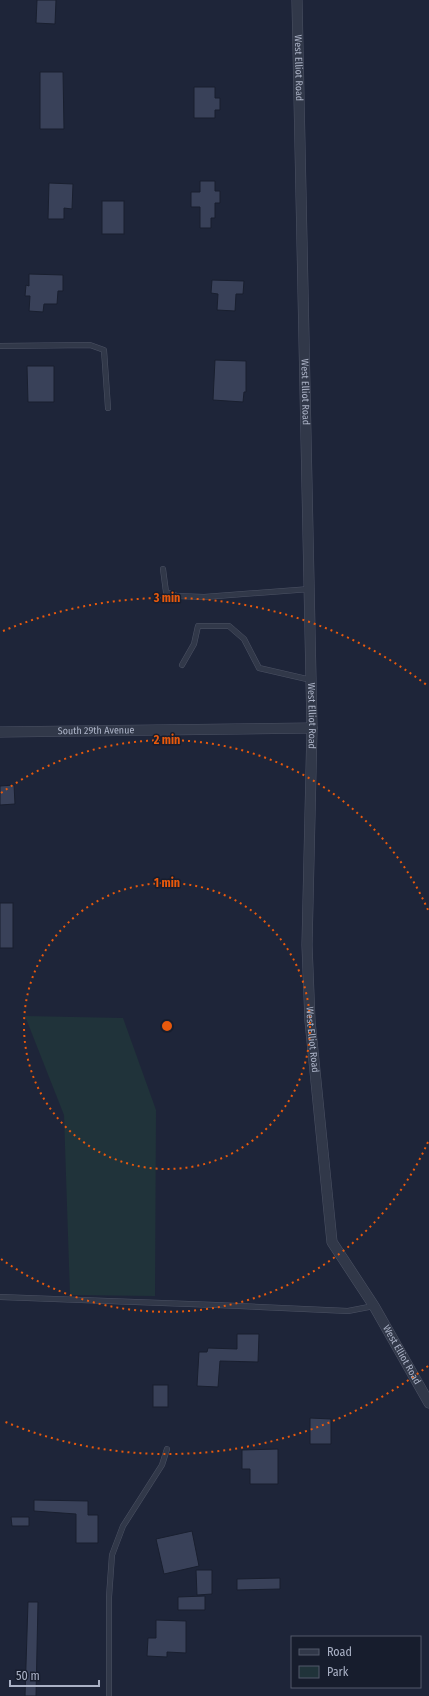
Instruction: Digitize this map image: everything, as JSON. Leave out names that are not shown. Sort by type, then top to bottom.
[{"type":"street","name":"West Elliot Road","points":[[297,0],[312,728],[307,945],[310,1021],[332,1242],[374,1306],[429,1403]]},
{"type":"street","name":"South 29th Avenue","points":[[0,732],[312,728]]},
{"type":"lane","points":[[0,346],[90,345],[104,350],[108,408]]},
{"type":"lane","points":[[163,569],[166,592],[177,596],[204,597],[310,589]]},
{"type":"lane","points":[[182,665],[194,644],[198,626],[229,626],[244,640],[259,668],[311,680]]},
{"type":"lane","points":[[0,1297],[216,1304],[348,1311],[374,1306]]},
{"type":"lane","points":[[109,1696],[109,1597],[112,1555],[123,1526],[162,1465],[167,1449]]},
{"type":"green space","points":[[25,1016],[123,1018],[156,1110],[155,1296],[70,1295],[64,1115]]},
{"type":"building","points":[[37,0],[56,0],[55,24],[36,23]]},
{"type":"building","points":[[40,72],[63,72],[64,129],[40,129]]},
{"type":"building","points":[[194,87],[215,87],[215,98],[220,98],[220,110],[215,110],[215,118],[194,118]]},
{"type":"building","points":[[200,181],[215,181],[215,191],[220,191],[220,203],[215,203],[215,218],[211,218],[211,228],[200,228],[200,207],[191,207],[191,192],[200,192]]},
{"type":"building","points":[[49,183],[73,184],[72,209],[64,208],[64,219],[48,219]]},
{"type":"building","points":[[102,201],[124,201],[124,234],[102,234]]},
{"type":"building","points":[[29,274],[63,275],[63,291],[58,291],[57,304],[44,304],[43,312],[29,311],[30,296],[25,296],[26,285],[29,286]]},
{"type":"building","points":[[212,280],[244,281],[243,294],[236,294],[235,311],[217,310],[218,294],[211,293]]},
{"type":"building","points":[[215,360],[246,361],[246,392],[244,392],[243,402],[213,400]]},
{"type":"building","points":[[27,366],[54,366],[54,402],[28,402]]},
{"type":"building","points":[[14,785],[15,804],[0,805],[0,786]]},
{"type":"building","points":[[0,903],[13,903],[13,948],[0,948]]},
{"type":"building","points":[[237,1334],[259,1334],[258,1362],[220,1361],[218,1387],[197,1386],[199,1352],[207,1352],[208,1348],[237,1349]]},
{"type":"building","points":[[153,1385],[168,1385],[168,1407],[153,1407]]},
{"type":"building","points":[[310,1418],[331,1419],[331,1444],[310,1444]]},
{"type":"building","points":[[278,1449],[278,1484],[250,1484],[250,1469],[242,1469],[242,1450]]},
{"type":"building","points":[[34,1500],[88,1501],[88,1515],[98,1515],[98,1543],[76,1543],[76,1514],[34,1511]]},
{"type":"building","points":[[11,1517],[29,1517],[29,1526],[12,1526]]},
{"type":"building","points":[[192,1531],[199,1566],[164,1574],[156,1539]]},
{"type":"building","points":[[196,1570],[212,1570],[212,1594],[197,1595]]},
{"type":"building","points":[[280,1578],[280,1589],[237,1590],[237,1579]]},
{"type":"building","points":[[205,1596],[205,1610],[178,1610],[178,1597]]},
{"type":"building","points":[[28,1602],[38,1602],[36,1696],[25,1696]]},
{"type":"building","points":[[156,1620],[186,1621],[186,1653],[167,1652],[167,1657],[147,1656],[148,1638],[156,1638]]}]
